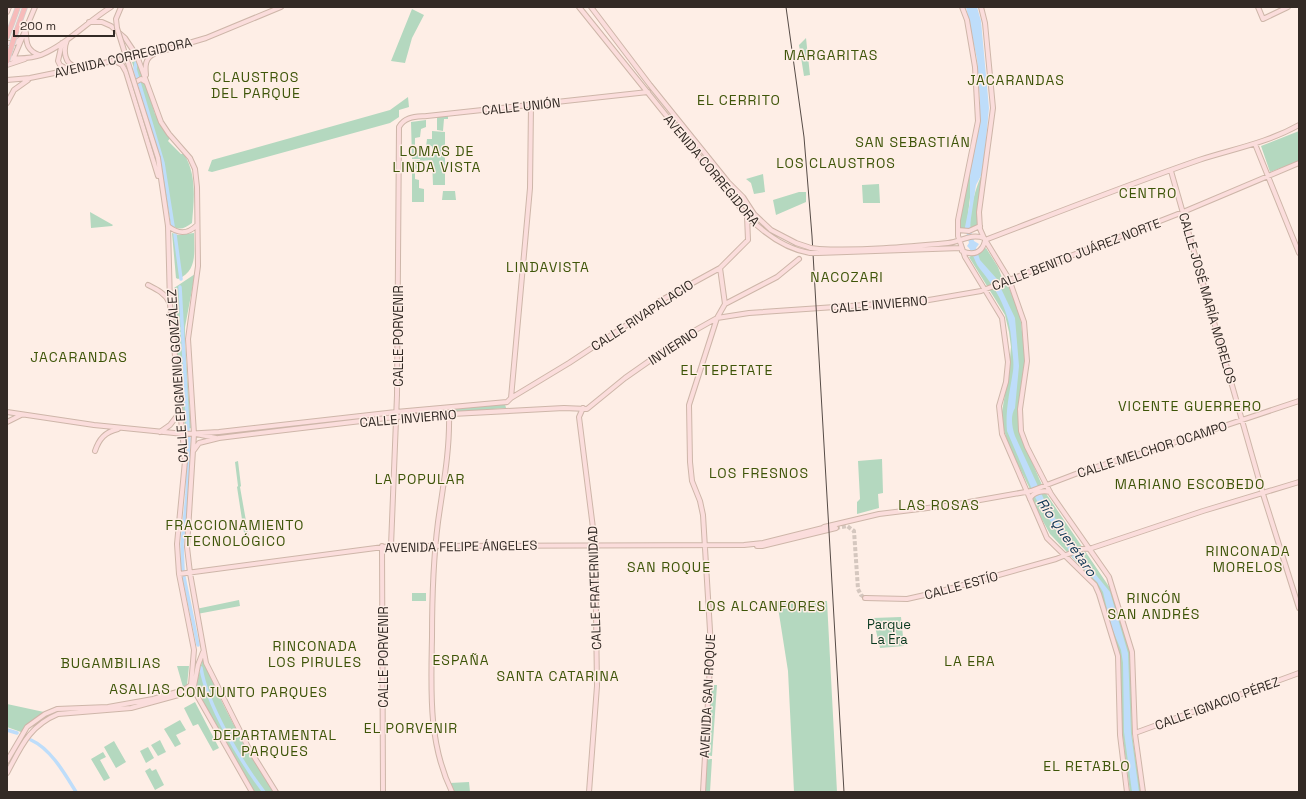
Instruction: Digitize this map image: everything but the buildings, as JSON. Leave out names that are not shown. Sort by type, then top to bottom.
[{"type":"main road","points":[[7,37],[18,7]]},
{"type":"main road","points":[[8,60],[21,16],[26,7]]},
{"type":"street","points":[[7,12],[9,7]]},
{"type":"street","points":[[8,60],[24,36],[35,7]]},
{"type":"street","name":"AVENIDA CORREGIDORA","points":[[8,60],[38,56],[67,40],[89,22],[111,7]]},
{"type":"street","name":"CALLE EPIGMENIO GONZÁLEZ","points":[[121,7],[116,19],[117,28],[158,158],[168,226],[170,304],[185,461],[177,544],[179,574],[194,650],[191,685],[193,691],[252,792]]},
{"type":"street","name":"AVENIDA CORREGIDORA","points":[[7,80],[30,78],[162,51],[206,38],[281,7]]},
{"type":"street","name":"AVENIDA CORREGIDORA","points":[[579,7],[747,216],[761,229],[782,243],[795,249],[810,252],[910,246],[960,240],[978,236],[984,240]]},
{"type":"street","name":"AVENIDA CORREGIDORA","points":[[591,7],[728,182],[743,197],[754,214],[771,230],[796,243],[822,251],[962,250]]},
{"type":"street","points":[[962,7],[967,20],[975,67],[978,121],[968,164],[959,231],[962,250],[1002,318],[1007,350],[1006,382],[999,406],[1002,434],[1030,492],[1030,498],[1047,538],[1066,554],[1097,589],[1118,656],[1120,735],[1127,792]]},
{"type":"street","points":[[981,7],[985,23],[993,108],[979,212],[980,226],[984,240],[1009,279],[1022,312],[1026,332],[1027,363],[1020,409],[1020,426],[1044,488],[1050,492],[1109,577],[1132,652],[1135,733],[1143,792]]},
{"type":"street","points":[[1258,7],[1263,19],[1288,7]]},
{"type":"street","name":"CALLE EPIGMENIO GONZÁLEZ","points":[[89,22],[102,22],[111,26],[125,38],[137,56],[164,128],[193,162],[197,187],[197,272],[188,339],[194,450],[187,548],[190,573],[206,663],[237,726],[276,792]]},
{"type":"street","points":[[7,65],[38,56],[26,43],[26,30]]},
{"type":"street","points":[[7,43],[16,43],[24,36]]},
{"type":"street","points":[[67,40],[65,46],[66,58],[73,66],[80,68]]},
{"type":"street","points":[[62,43],[58,61],[60,65],[70,70]]},
{"type":"street","points":[[148,84],[146,64],[150,56],[162,51]]},
{"type":"street","points":[[115,61],[122,65],[131,85],[162,190]]},
{"type":"street","points":[[7,103],[14,90],[30,78]]},
{"type":"street","points":[[131,85],[139,79],[144,80],[148,84]]},
{"type":"street","name":"CALLE UNIÓN","points":[[400,127],[406,118],[648,92]]},
{"type":"street","points":[[511,398],[529,192],[531,105]]},
{"type":"street","points":[[984,240],[1223,152],[1256,144],[1284,134],[1299,125]]},
{"type":"street","name":"CALLE PORVENIR","points":[[391,546],[396,414],[400,127]]},
{"type":"street","points":[[1256,144],[1299,253]]},
{"type":"street","name":"CALLE BENITO JUÁREZ NORTE","points":[[985,289],[1183,212],[1299,163]]},
{"type":"street","name":"CALLE JOSÉ MARÍA MORELOS","points":[[1171,171],[1263,494],[1299,608]]},
{"type":"street","points":[[736,202],[741,201],[743,197]]},
{"type":"street","name":"CALLE RIVAPALACIO","points":[[507,402],[654,307],[658,302],[720,268],[748,240],[747,216]]},
{"type":"street","points":[[168,226],[175,231],[182,233],[189,232],[196,225]]},
{"type":"street","points":[[959,231],[975,230],[980,226]]},
{"type":"street","points":[[962,250],[968,253],[978,252],[983,248],[984,240]]},
{"type":"street","points":[[720,268],[724,304],[777,277],[799,259]]},
{"type":"street","points":[[148,285],[167,297],[170,304]]},
{"type":"street","name":"CALLE INVIERNO","points":[[771,311],[923,301],[971,294],[985,289]]},
{"type":"street","name":"AVENIDA SAN ROQUE","points":[[703,792],[711,647],[706,545],[702,508],[692,481],[689,406],[717,318],[724,304]]},
{"type":"street","name":"INVIERNO","points":[[585,409],[625,378],[685,336],[717,318],[771,311]]},
{"type":"street","name":"CALLE MELCHOR OCAMPO","points":[[879,514],[933,508],[1030,492],[1044,488],[1086,470],[1143,453],[1299,401]]},
{"type":"street","points":[[507,402],[508,410]]},
{"type":"street","name":"CALLE INVIERNO","points":[[219,438],[429,409],[507,402]]},
{"type":"street","points":[[7,409],[18,415]]},
{"type":"street","points":[[429,409],[430,415]]},
{"type":"street","name":"CALLE INVIERNO","points":[[193,434],[396,414],[430,415],[508,410],[585,409]]},
{"type":"street","name":"CALLE FRATERNIDAD","points":[[585,409],[579,417],[595,544],[597,686],[589,792]]},
{"type":"street","points":[[7,412],[18,415],[159,433],[193,434],[219,438]]},
{"type":"street","points":[[159,433],[170,425],[181,412]]},
{"type":"street","points":[[449,414],[450,438],[435,546],[432,590],[431,716],[441,765],[452,792]]},
{"type":"street","points":[[7,422],[18,415]]},
{"type":"street","points":[[95,451],[98,442],[104,435],[121,428]]},
{"type":"street","points":[[194,450],[199,443],[219,438]]},
{"type":"street","name":"CALLE ESTÍO","points":[[865,598],[907,599],[938,592],[1056,559],[1081,549],[1299,482]]},
{"type":"street","name":"AVENIDA FELIPE ÁNGELES","points":[[744,545],[762,543],[879,514]]},
{"type":"street","name":"AVENIDA FELIPE ÁNGELES","points":[[179,574],[382,546],[595,544],[762,546],[836,528]]},
{"type":"street","name":"CALLE PORVENIR","points":[[382,546],[383,792]]},
{"type":"street","points":[[7,773],[32,730],[48,718],[58,714],[131,708],[193,691],[198,665],[204,651]]},
{"type":"street","name":"CALLE IGNACIO PÉREZ","points":[[1135,733],[1299,673]]},
{"type":"street","points":[[7,761],[27,727],[45,714],[57,710],[108,707],[153,699],[184,690],[191,685]]},
{"type":"green space","points":[[412,9],[424,15],[412,38],[405,63],[391,61]]},
{"type":"green space","points":[[806,38],[810,75],[804,76],[799,45]]},
{"type":"green space","points":[[138,61],[155,114],[170,138],[168,141],[181,154],[184,154],[191,170],[194,188],[192,223],[184,228],[179,229],[171,225],[162,171],[163,164],[132,62]]},
{"type":"green space","points":[[408,97],[409,107],[399,110],[399,117],[390,123],[212,172],[208,171],[212,160],[390,110]]},
{"type":"green space","points":[[448,116],[448,119],[444,119],[443,131],[437,130],[437,117]]},
{"type":"green space","points":[[426,120],[426,127],[421,129],[420,137],[415,138],[415,148],[420,148],[420,157],[432,156],[432,146],[426,147],[427,139],[432,139],[432,131],[445,132],[445,185],[433,185],[432,160],[420,161],[420,168],[415,169],[415,179],[419,180],[419,188],[424,189],[424,202],[412,202],[412,161],[420,159],[412,159],[411,122]]},
{"type":"green space","points":[[1299,131],[1299,161],[1270,172],[1261,146]]},
{"type":"green space","points":[[970,172],[971,189],[966,231],[961,231],[958,223]]},
{"type":"green space","points":[[983,172],[979,212],[980,226],[971,231],[971,209]]},
{"type":"green space","points":[[763,174],[765,192],[754,194],[751,183],[746,179]]},
{"type":"green space","points":[[879,184],[880,203],[863,203],[862,185]]},
{"type":"green space","points":[[443,191],[455,191],[456,200],[442,200]]},
{"type":"green space","points":[[799,192],[806,192],[806,202],[776,215],[773,200]]},
{"type":"green space","points":[[90,212],[113,225],[91,228]]},
{"type":"green space","points":[[172,233],[178,235],[194,233],[194,260],[192,266],[189,271],[178,279],[176,278]]},
{"type":"green space","points":[[986,248],[998,267],[1004,283],[1007,283],[1020,314],[1025,371],[1018,408],[1019,432],[1045,492],[1110,588],[1131,655],[1132,734],[1141,792],[1130,792],[1122,730],[1120,655],[1097,584],[1050,534],[1034,505],[1029,487],[1010,449],[1003,427],[1002,412],[1011,347],[1009,332],[1005,315],[969,257]]},
{"type":"green space","points":[[195,274],[185,327],[191,428],[187,429],[184,420],[179,385],[174,288]]},
{"type":"green space","points":[[505,404],[506,408],[430,414],[430,410]]},
{"type":"green space","points":[[374,416],[375,418],[219,437],[204,434]]},
{"type":"green space","points":[[882,459],[883,493],[878,494],[879,508],[857,514],[857,502],[860,499],[858,461]]},
{"type":"green space","points":[[238,461],[240,487],[249,538],[245,539],[237,487],[235,462]]},
{"type":"green space","points":[[412,593],[426,593],[426,601],[412,601]]},
{"type":"green space","points":[[239,600],[240,606],[197,614],[196,609]]},
{"type":"green space","points":[[777,601],[827,601],[837,792],[794,792],[788,671]]},
{"type":"green space","name":"Parque La Era","points":[[901,617],[904,646],[880,648],[873,618]]},
{"type":"green space","points":[[203,657],[217,692],[244,743],[274,792],[255,792],[241,772],[195,690]]},
{"type":"green space","points":[[177,666],[189,666],[187,685],[183,687]]},
{"type":"green space","points":[[711,685],[717,685],[712,756],[705,755]]},
{"type":"green space","points":[[195,702],[219,748],[213,751],[198,724],[193,726],[184,708]]},
{"type":"green space","points":[[7,704],[44,712],[21,732],[7,727]]},
{"type":"green space","points":[[180,720],[186,730],[176,735],[181,744],[175,747],[164,729]]},
{"type":"green space","points":[[160,740],[166,752],[158,756],[151,745]]},
{"type":"green space","points":[[114,741],[126,762],[116,768],[104,747]]},
{"type":"green space","points":[[148,747],[154,758],[146,763],[140,751]]},
{"type":"green space","points":[[103,752],[106,757],[100,760],[110,778],[104,781],[91,759]]},
{"type":"green space","points":[[706,759],[712,759],[710,792],[705,792]]},
{"type":"green space","points":[[150,768],[152,771],[156,769],[164,785],[155,790],[145,771]]},
{"type":"green space","points":[[469,782],[470,792],[454,792],[450,783]]},
{"type":"water","name":"Río Querétaro","points":[[966,7],[977,7],[981,21],[989,108],[983,172],[976,185],[970,228],[974,241],[979,244],[976,248],[980,260],[996,278],[1015,318],[1019,366],[1015,408],[1012,418],[1013,429],[1048,508],[1084,560],[1110,592],[1128,653],[1131,733],[1139,792],[1132,792],[1124,732],[1123,663],[1121,650],[1111,626],[1103,592],[1097,582],[1073,558],[1061,536],[1036,499],[1007,431],[1007,408],[1013,371],[1010,326],[1004,306],[967,246],[969,243],[965,227],[970,202],[970,172],[980,121],[977,59]]},
{"type":"waterway","points":[[136,63],[135,69],[163,163],[173,226]]},
{"type":"waterway","points":[[175,235],[181,279]]},
{"type":"waterway","points":[[180,287],[188,430]]},
{"type":"waterway","points":[[183,570],[182,544],[187,495],[189,438]]},
{"type":"waterway","points":[[184,577],[198,645]]},
{"type":"waterway","points":[[201,668],[204,683],[210,699],[226,733],[245,765],[264,792]]},
{"type":"waterway","points":[[7,730],[17,733]]},
{"type":"waterway","points":[[31,740],[45,749],[62,770],[76,792]]},
{"type":"tunnel","points":[[836,528],[847,526],[854,531],[858,589],[861,595],[865,598]]},
{"type":"railway","points":[[786,7],[804,137],[812,236],[844,792]]},
{"type":"district","name":"MARGARITAS","points":[[831,55]]},
{"type":"district","name":"JACARANDAS","points":[[1016,80]]},
{"type":"district","name":"CLAUSTROS DEL PARQUE","points":[[256,86]]},
{"type":"district","name":"EL CERRITO","points":[[739,100]]},
{"type":"district","name":"SAN SEBASTIÁN","points":[[913,142]]},
{"type":"district","name":"LOMAS DE LINDA VISTA","points":[[437,160]]},
{"type":"district","name":"LOS CLAUSTROS","points":[[836,163]]},
{"type":"district","name":"CENTRO","points":[[1148,193]]},
{"type":"district","name":"LINDAVISTA","points":[[548,267]]},
{"type":"district","name":"NACOZARI","points":[[847,277]]},
{"type":"district","name":"JACARANDAS","points":[[79,357]]},
{"type":"district","name":"EL TEPETATE","points":[[727,370]]},
{"type":"district","name":"VICENTE GUERRERO","points":[[1190,406]]},
{"type":"district","name":"LOS FRESNOS","points":[[759,473]]},
{"type":"district","name":"LA POPULAR","points":[[420,479]]},
{"type":"district","name":"MARIANO ESCOBEDO","points":[[1190,484]]},
{"type":"district","name":"LAS ROSAS","points":[[939,505]]},
{"type":"district","name":"FRACCIONAMIENTO TECNOLÓGICO","points":[[235,534]]},
{"type":"district","name":"RINCONADA MORELOS","points":[[1248,560]]},
{"type":"district","name":"SAN ROQUE","points":[[669,567]]},
{"type":"district","name":"LOS ALCANFORES","points":[[762,606]]},
{"type":"district","name":"RINCÓN SAN ANDRÉS","points":[[1154,606]]},
{"type":"district","name":"RINCONADA LOS PIRULES","points":[[315,654]]},
{"type":"district","name":"ESPAÑA","points":[[461,660]]},
{"type":"district","name":"LA ERA","points":[[970,661]]},
{"type":"district","name":"BUGAMBILIAS","points":[[111,663]]},
{"type":"district","name":"SANTA CATARINA","points":[[558,676]]},
{"type":"district","name":"ASALIAS","points":[[140,689]]},
{"type":"district","name":"CONJUNTO PARQUES","points":[[252,692]]},
{"type":"district","name":"EL PORVENIR","points":[[411,728]]},
{"type":"district","name":"DEPARTAMENTAL PARQUES","points":[[275,744]]},
{"type":"district","name":"EL RETABLO","points":[[1087,766]]}]
